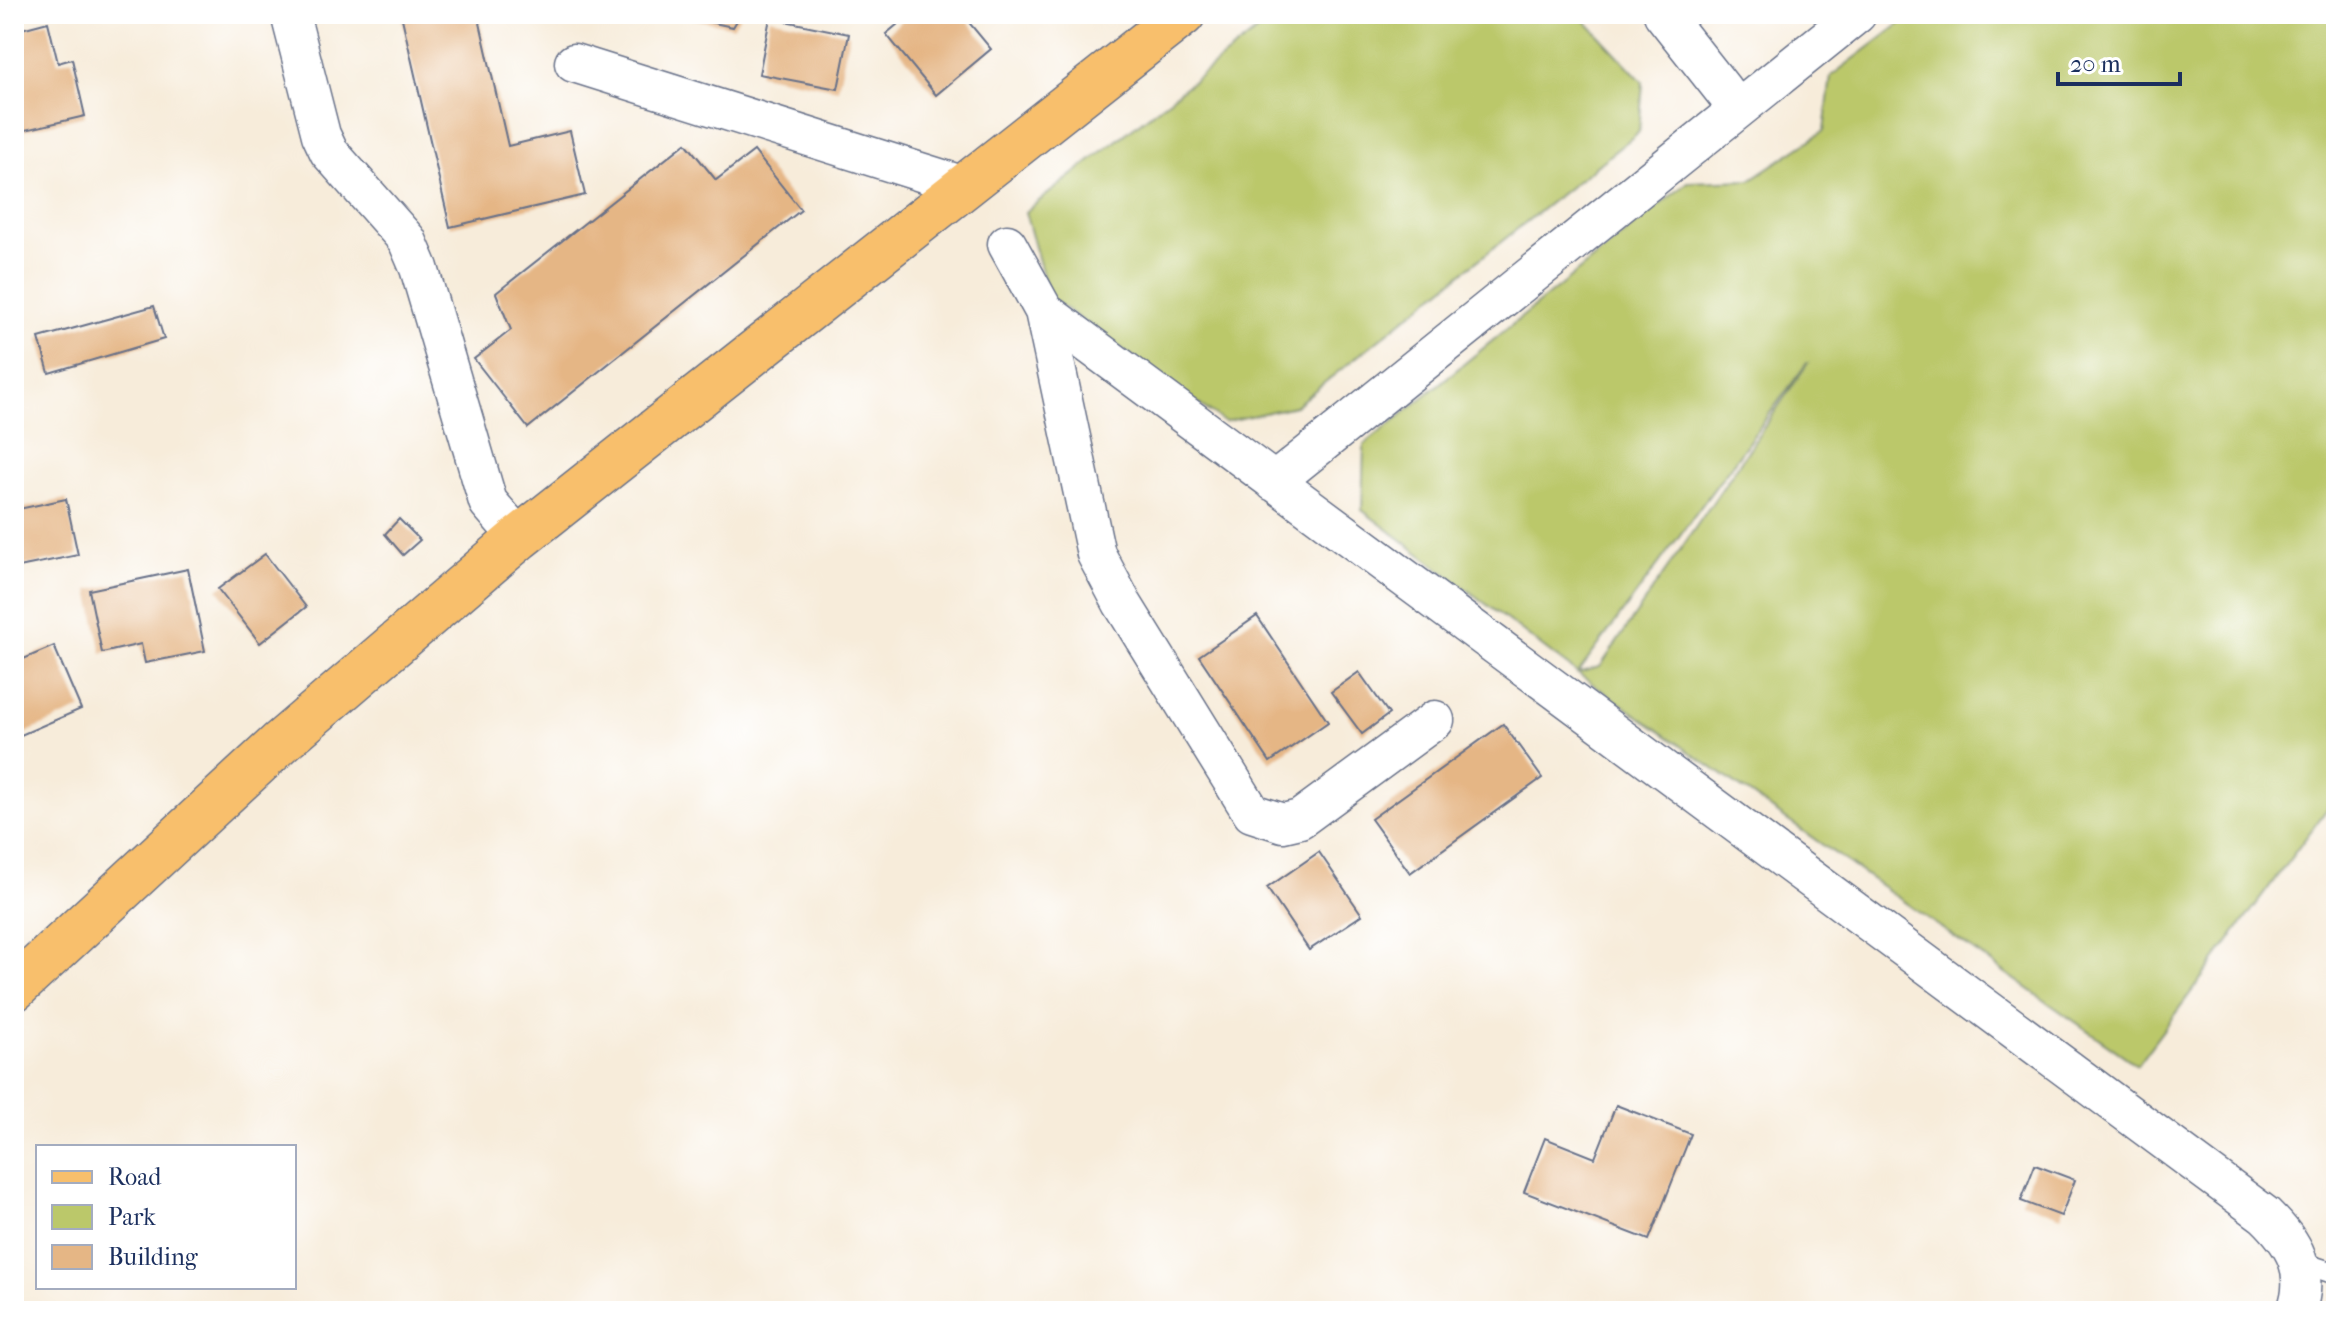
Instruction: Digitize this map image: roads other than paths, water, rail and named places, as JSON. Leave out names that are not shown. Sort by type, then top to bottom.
[{"type":"main road","points":[[14,989],[304,722],[519,538],[1183,14]]},
{"type":"street","points":[[290,14],[321,135],[338,164],[407,240],[419,268],[488,502],[519,538]]},
{"type":"street","points":[[1663,14],[1738,109]]},
{"type":"street","points":[[1274,482],[1857,14]]},
{"type":"street","points":[[574,63],[965,186]]},
{"type":"street","points":[[1007,244],[1044,311],[1096,554],[1122,603],[1252,813],[1283,823],[1300,819],[1435,720]]},
{"type":"street","points":[[1044,311],[2265,1215],[2290,1239],[2300,1262],[2300,1302],[2296,1311]]},
{"type":"lane","points":[[2300,1262],[2336,1274]]}]
